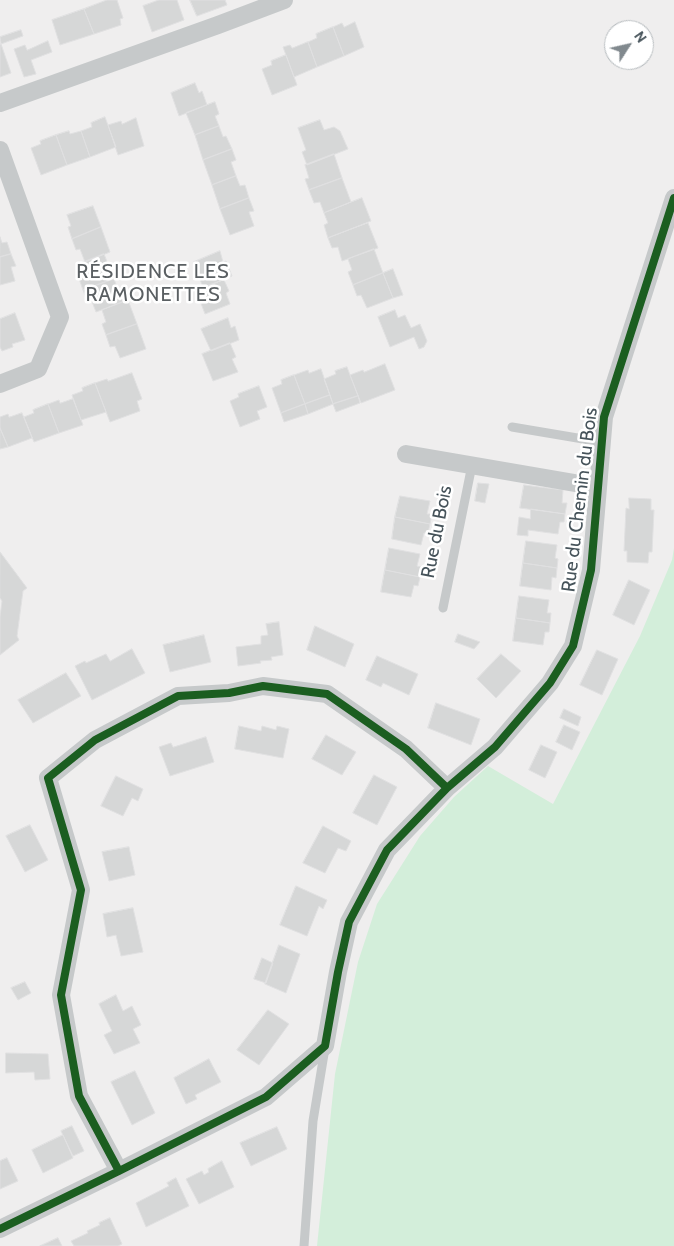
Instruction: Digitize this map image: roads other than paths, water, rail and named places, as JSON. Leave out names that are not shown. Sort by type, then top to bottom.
[{"type":"street","points":[[0,103],[284,0]]},
{"type":"street","points":[[0,150],[60,317],[38,370],[0,384]]},
{"type":"street","name":"Rue du Chemin du Bois","points":[[325,1046],[348,922],[387,850],[447,788],[495,747],[550,683],[573,646],[591,570],[604,417],[674,198]]},
{"type":"street","name":"Rue du Bois","points":[[406,454],[598,487]]},
{"type":"street","points":[[119,1171],[79,1096],[60,994],[80,890],[48,778],[95,740],[178,696],[229,694],[263,686],[327,694],[406,749],[447,788]]},
{"type":"street","points":[[0,1229],[266,1097],[325,1046]]},
{"type":"lane","points":[[512,427],[602,442]]},
{"type":"lane","name":"Rue du Bois","points":[[443,608],[472,465]]},
{"type":"lane","points":[[304,1246],[313,1120],[325,1046]]},
{"type":"district","name":"RÉSIDENCE LES RAMONETTES","points":[[153,284]]}]
